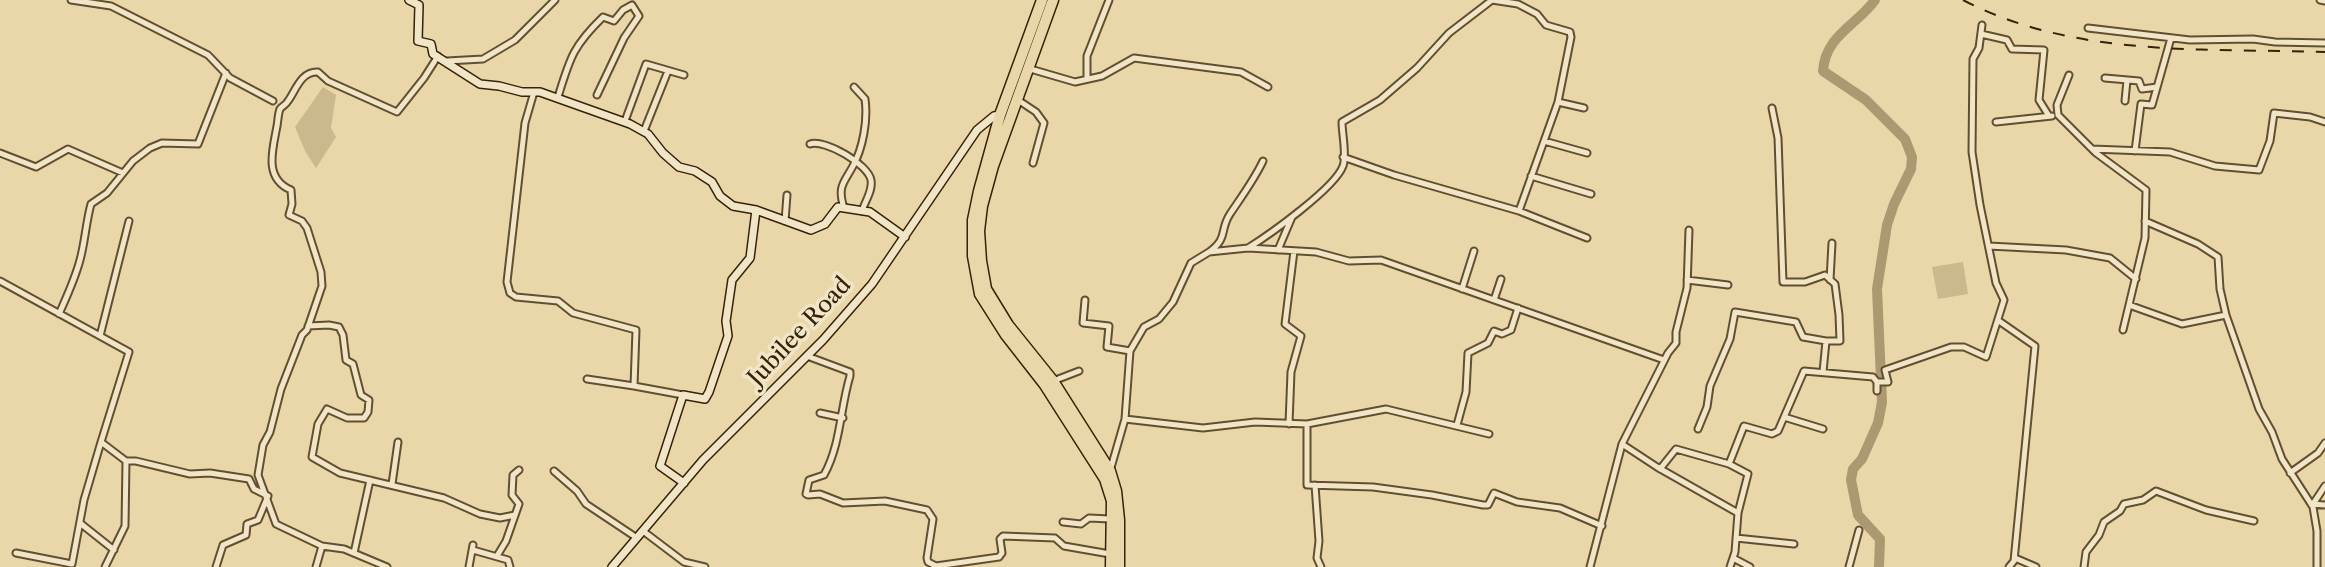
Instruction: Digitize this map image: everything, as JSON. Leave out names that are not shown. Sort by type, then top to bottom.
[{"type":"highway","points":[[1042,0],[1000,114],[973,220],[973,256],[981,294],[1006,335],[1045,385],[1105,479],[1114,502],[1110,519],[1111,567]]},
{"type":"highway","points":[[1053,0],[993,166],[982,206],[979,231],[981,261],[986,289],[1000,313],[1053,382],[1110,471],[1119,567]]},
{"type":"highway","points":[[1000,114],[1008,111],[1011,119]]},
{"type":"street","points":[[71,0],[111,6],[208,55],[230,78],[273,101]]},
{"type":"street","points":[[409,0],[419,5],[418,41],[431,44],[433,54],[480,84],[558,97],[625,121],[644,131],[679,167],[695,171],[712,183],[720,196],[733,206],[756,210],[815,230],[825,224],[835,208],[862,211],[876,216],[905,237]]},
{"type":"street","points":[[447,61],[483,60],[515,40],[555,0]]},
{"type":"street","points":[[1087,79],[1087,56],[1109,0]]},
{"type":"street","points":[[1248,248],[1272,233],[1329,186],[1344,165],[1342,122],[1380,100],[1417,68],[1449,33],[1492,0],[1518,4],[1537,14],[1546,25],[1570,32],[1571,37],[1558,102],[1519,211]]},
{"type":"street","points":[[558,97],[569,61],[585,34],[603,17],[614,21],[623,10],[632,5],[639,16],[624,38],[597,95]]},
{"type":"street","points":[[1877,382],[1888,382],[1885,370],[1951,347],[1964,347],[1986,357],[1998,321],[2004,300],[1996,283],[1972,152],[1973,59],[1979,48],[1982,26]]},
{"type":"street","points":[[2088,28],[2190,40],[2253,39],[2325,43]]},
{"type":"street","points":[[1981,34],[2007,40],[2012,48],[2044,50],[2039,100],[2049,116]]},
{"type":"street","points":[[2135,152],[2141,104],[2152,105],[2171,38]]},
{"type":"street","points":[[387,567],[354,553],[322,546],[276,524],[268,496],[260,486],[258,475],[263,445],[270,432],[281,389],[302,335],[309,326],[322,286],[321,272],[307,228],[289,215],[292,204],[291,190],[281,186],[272,167],[280,110],[288,103],[297,86],[313,71],[373,103],[397,112],[425,78],[438,56]]},
{"type":"street","points":[[1027,68],[1074,82],[1102,76],[1134,58],[1241,72],[1268,88]]},
{"type":"street","points":[[625,121],[646,64],[684,75]]},
{"type":"street","points":[[644,131],[668,71]]},
{"type":"street","points":[[60,314],[81,258],[84,229],[91,204],[107,193],[133,160],[162,143],[198,144],[226,73]]},
{"type":"street","points":[[2069,75],[2057,105],[2058,116],[2092,149],[2146,190],[2145,237],[2123,330]]},
{"type":"street","points":[[2105,78],[2139,81],[2142,89],[2157,87]]},
{"type":"street","points":[[2125,101],[2127,80]]},
{"type":"street","points":[[845,208],[842,182],[856,159],[864,131],[866,104],[864,97],[854,87]]},
{"type":"street","points":[[534,92],[525,123],[507,282],[510,293],[516,297],[558,301],[573,313],[636,330],[634,386]]},
{"type":"street","points":[[1017,100],[1036,112],[1044,123],[1033,163]]},
{"type":"street","points":[[1558,102],[1584,108]]},
{"type":"street","points":[[1698,429],[1707,407],[1710,386],[1730,339],[1735,312],[1796,322],[1803,337],[1840,341],[1835,284],[1825,275],[1804,282],[1783,282],[1778,138],[1772,108]]},
{"type":"street","points":[[2092,149],[2170,152],[2215,166],[2259,170],[2270,141],[2274,113],[2310,117],[2325,122]]},
{"type":"street","name":"Jubilee Road","points":[[612,567],[703,460],[807,356],[872,284],[977,130],[1000,114]]},
{"type":"street","points":[[1996,122],[2058,116]]},
{"type":"street","points":[[1544,141],[1587,153]]},
{"type":"street","points":[[810,144],[822,143],[856,159],[870,175],[872,182],[862,211]]},
{"type":"street","points":[[0,153],[36,167],[68,149],[123,173]]},
{"type":"street","points":[[1343,157],[1394,175],[1519,211],[1587,238]]},
{"type":"street","points":[[1110,471],[1125,419],[1130,351],[1144,327],[1159,318],[1173,302],[1191,263],[1220,245],[1227,219],[1252,184],[1263,160]]},
{"type":"street","points":[[1531,176],[1591,194]]},
{"type":"street","points":[[785,221],[787,195]]},
{"type":"street","points":[[587,379],[705,399],[728,336],[726,321],[732,280],[750,258],[756,210]]},
{"type":"street","points":[[1278,250],[1292,216]]},
{"type":"street","points":[[100,336],[129,221]]},
{"type":"street","points":[[2145,222],[2198,244],[2218,257],[2220,289],[2226,315],[2259,408],[2282,459],[2312,504],[2317,539],[2317,567]]},
{"type":"street","points":[[1590,567],[1622,444],[1664,360],[1676,342],[1687,280],[1689,230]]},
{"type":"street","points":[[1830,280],[1832,243]]},
{"type":"street","points":[[1989,246],[2067,250],[2110,258],[2136,279]]},
{"type":"street","points":[[1209,252],[1248,248],[1317,252],[1349,261],[1381,260],[1664,360]]},
{"type":"street","points":[[1289,424],[1291,372],[1301,336],[1285,324],[1294,251]]},
{"type":"street","points":[[1462,289],[1474,251]]},
{"type":"street","points":[[1494,300],[1501,279]]},
{"type":"street","points":[[1687,280],[1728,285]]},
{"type":"street","points":[[0,281],[129,352],[84,500],[72,564],[16,553]]},
{"type":"street","points":[[1086,300],[1083,323],[1109,326],[1107,347],[1130,351]]},
{"type":"street","points":[[2129,304],[2182,324],[2226,315]]},
{"type":"street","points":[[1457,425],[1466,392],[1468,354],[1488,343],[1494,331],[1502,334],[1511,330],[1518,309]]},
{"type":"street","points":[[1998,321],[2035,346],[2013,563],[2036,567]]},
{"type":"street","points":[[309,326],[339,327],[343,335],[346,360],[353,364],[361,395],[369,400],[368,412],[364,418],[347,418],[327,409],[317,424],[312,457],[340,473],[444,498],[480,514],[500,518],[515,515]]},
{"type":"street","points":[[1823,372],[1826,341]]},
{"type":"street","points":[[807,356],[850,372],[843,418],[826,474],[808,480],[806,494],[820,494],[843,503],[881,501],[928,510],[933,519],[927,558],[931,565],[999,558],[1002,553],[1000,540],[1003,536],[1055,538],[1064,546],[1110,554]]},
{"type":"street","points":[[1053,382],[1079,371]]},
{"type":"street","points":[[1729,464],[1744,426],[1772,434],[1778,431],[1804,371],[1873,377],[1877,382],[1877,391]]},
{"type":"street","points":[[683,395],[660,466],[684,482]]},
{"type":"street","points":[[1125,419],[1203,428],[1255,422],[1307,424],[1387,409],[1489,434]]},
{"type":"street","points":[[820,413],[843,418]]},
{"type":"street","points":[[1784,417],[1823,429]]},
{"type":"street","points":[[1307,424],[1307,485],[1373,487],[1483,505],[1488,505],[1494,493],[1517,502],[1560,508],[1602,526]]},
{"type":"street","points":[[101,442],[126,461],[190,474],[249,479],[254,489],[268,496]]},
{"type":"street","points":[[392,484],[397,442]]},
{"type":"street","points":[[2290,472],[2318,453],[2325,443]]},
{"type":"street","points":[[1622,444],[1738,513]]},
{"type":"street","points":[[1661,469],[1676,449],[1729,464],[1748,474],[1738,513],[1730,567]]},
{"type":"street","points":[[105,567],[125,526],[126,461]]},
{"type":"street","points":[[497,556],[506,541],[519,504],[512,495],[512,481],[513,475],[519,470]]},
{"type":"street","points":[[554,471],[577,491],[586,503],[637,538]]},
{"type":"street","points":[[354,553],[370,480]]},
{"type":"street","points":[[1315,485],[1319,541],[1317,558],[1321,567]]},
{"type":"street","points":[[2312,504],[2325,486]]},
{"type":"street","points":[[2084,567],[2086,552],[2099,535],[2104,522],[2120,511],[2124,504],[2143,500],[2157,491],[2207,510],[2254,521]]},
{"type":"street","points":[[216,567],[223,545],[246,535],[247,524],[257,520],[268,496]]},
{"type":"street","points":[[2312,504],[2325,505]]},
{"type":"street","points":[[1063,522],[1081,524],[1089,518],[1110,519]]},
{"type":"street","points":[[80,523],[114,550]]},
{"type":"street","points":[[1849,567],[1859,530]]},
{"type":"street","points":[[643,531],[684,562],[705,567]]},
{"type":"street","points":[[1736,538],[1794,544]]},
{"type":"street","points":[[2317,539],[2325,539]]},
{"type":"street","points":[[316,567],[322,546]]},
{"type":"street","points":[[469,567],[473,548],[508,560],[510,567]]},
{"type":"street","points":[[1733,558],[1750,567]]},
{"type":"shaded area","points":[[323,87],[336,95],[331,128],[336,137],[316,168],[295,127]]},
{"type":"shaded area","points":[[1963,262],[1968,294],[1938,299],[1932,267]]},
{"type":"waterway","points":[[1875,0],[1829,49],[1823,71],[1866,100],[1905,139],[1912,157],[1911,169],[1887,225],[1877,289],[1882,402],[1878,423],[1862,459],[1853,469],[1851,480],[1858,515],[1880,539],[1879,567]]},
{"type":"railway","points":[[1963,0],[2005,19],[2094,41],[2187,49],[2325,52]]}]
